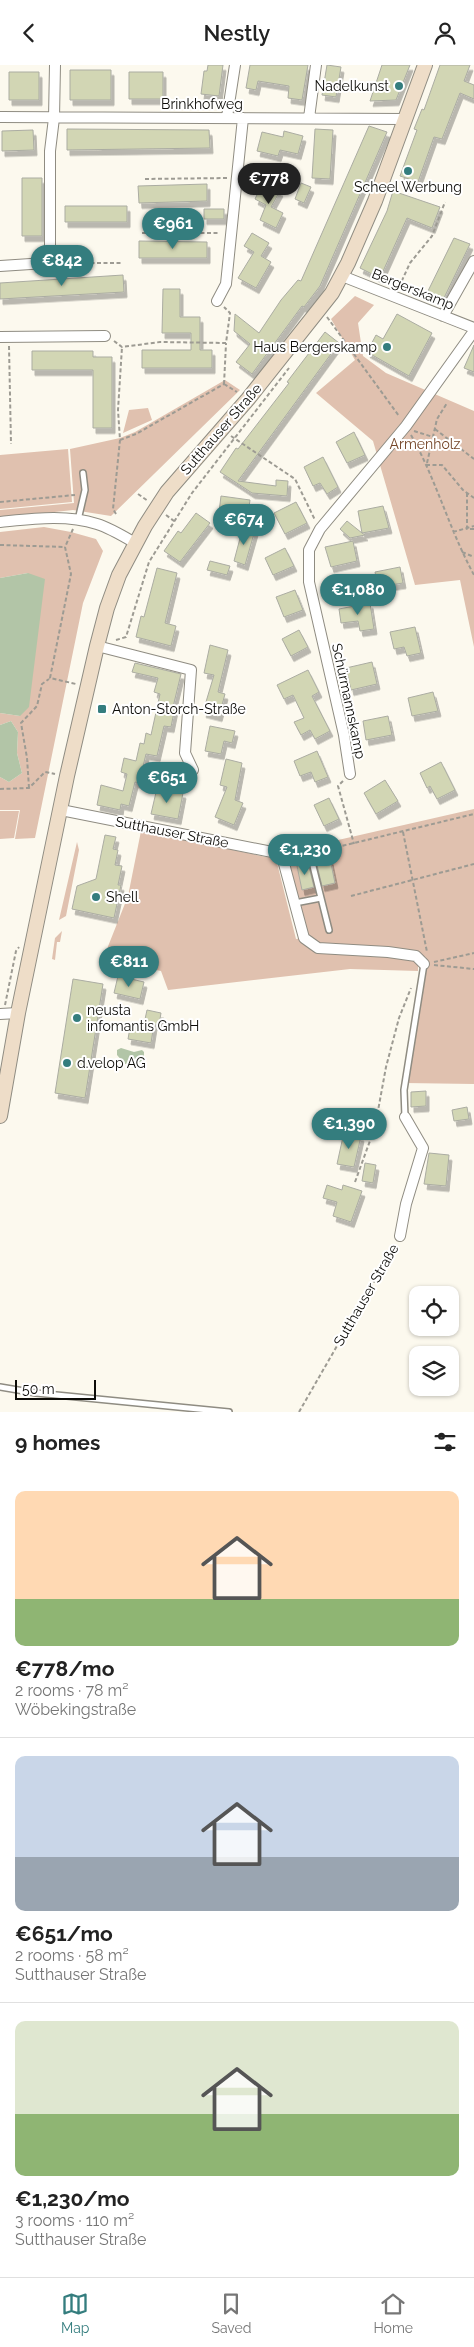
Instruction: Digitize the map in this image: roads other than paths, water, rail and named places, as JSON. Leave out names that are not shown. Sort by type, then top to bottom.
[{"type":"street","points":[[0,266],[46,263],[50,254],[50,151],[54,118],[55,65]]},
{"type":"street","points":[[227,117],[235,65]]},
{"type":"street","points":[[309,118],[316,65]]},
{"type":"street","name":"Sutthauser Straße","points":[[0,1116],[18,1013],[67,776],[107,608],[119,575],[135,543],[167,492],[222,430],[322,309],[342,276],[375,201],[424,65]]},
{"type":"street","name":"Brinkhofweg","points":[[0,117],[404,119]]},
{"type":"street","points":[[217,301],[226,284],[243,118]]},
{"type":"street","points":[[443,316],[474,261]]},
{"type":"street","name":"Bergerskamp","points":[[342,276],[474,330]]},
{"type":"street","name":"Schürmannskamp","points":[[350,774],[344,735],[309,582],[309,550],[320,529],[406,426],[474,330]]},
{"type":"street","points":[[4,337],[105,336]]},
{"type":"street","points":[[0,522],[44,517],[78,520],[96,523],[135,543]]},
{"type":"street","points":[[98,646],[191,670],[185,753],[193,770]]},
{"type":"street","name":"Sutthauser Straße","points":[[61,810],[277,853],[283,860],[294,903]]},
{"type":"street","points":[[294,903],[304,938],[318,948],[388,952],[416,956],[424,964]]},
{"type":"street","points":[[1,1014],[18,1013]]},
{"type":"street","name":"Sutthauser Straße","points":[[400,1236],[406,1204],[423,1148],[405,1117]]},
{"type":"lane","points":[[78,520],[84,494],[83,473]]},
{"type":"lane","points":[[313,866],[329,930]]},
{"type":"lane","points":[[294,903],[321,898]]},
{"type":"lane","points":[[405,1117],[404,1090],[424,964]]},
{"type":"lane","points":[[0,1387],[36,1393],[229,1412]]},
{"type":"place","name":"Nadelkunst","points":[[399,86]]},
{"type":"place","name":"Scheel Werbung","points":[[408,171]]},
{"type":"place","name":"Haus Bergerskamp","points":[[387,347]]},
{"type":"place","name":"Anton-Storch-Straße","points":[[102,709]]},
{"type":"place","name":"Shell","points":[[96,897]]},
{"type":"place","name":"neusta infomantis GmbH","points":[[77,1018]]},
{"type":"place","name":"d.velop AG","points":[[67,1063]]},
{"type":"park label","name":"Armenholz","points":[[425,444]]}]
